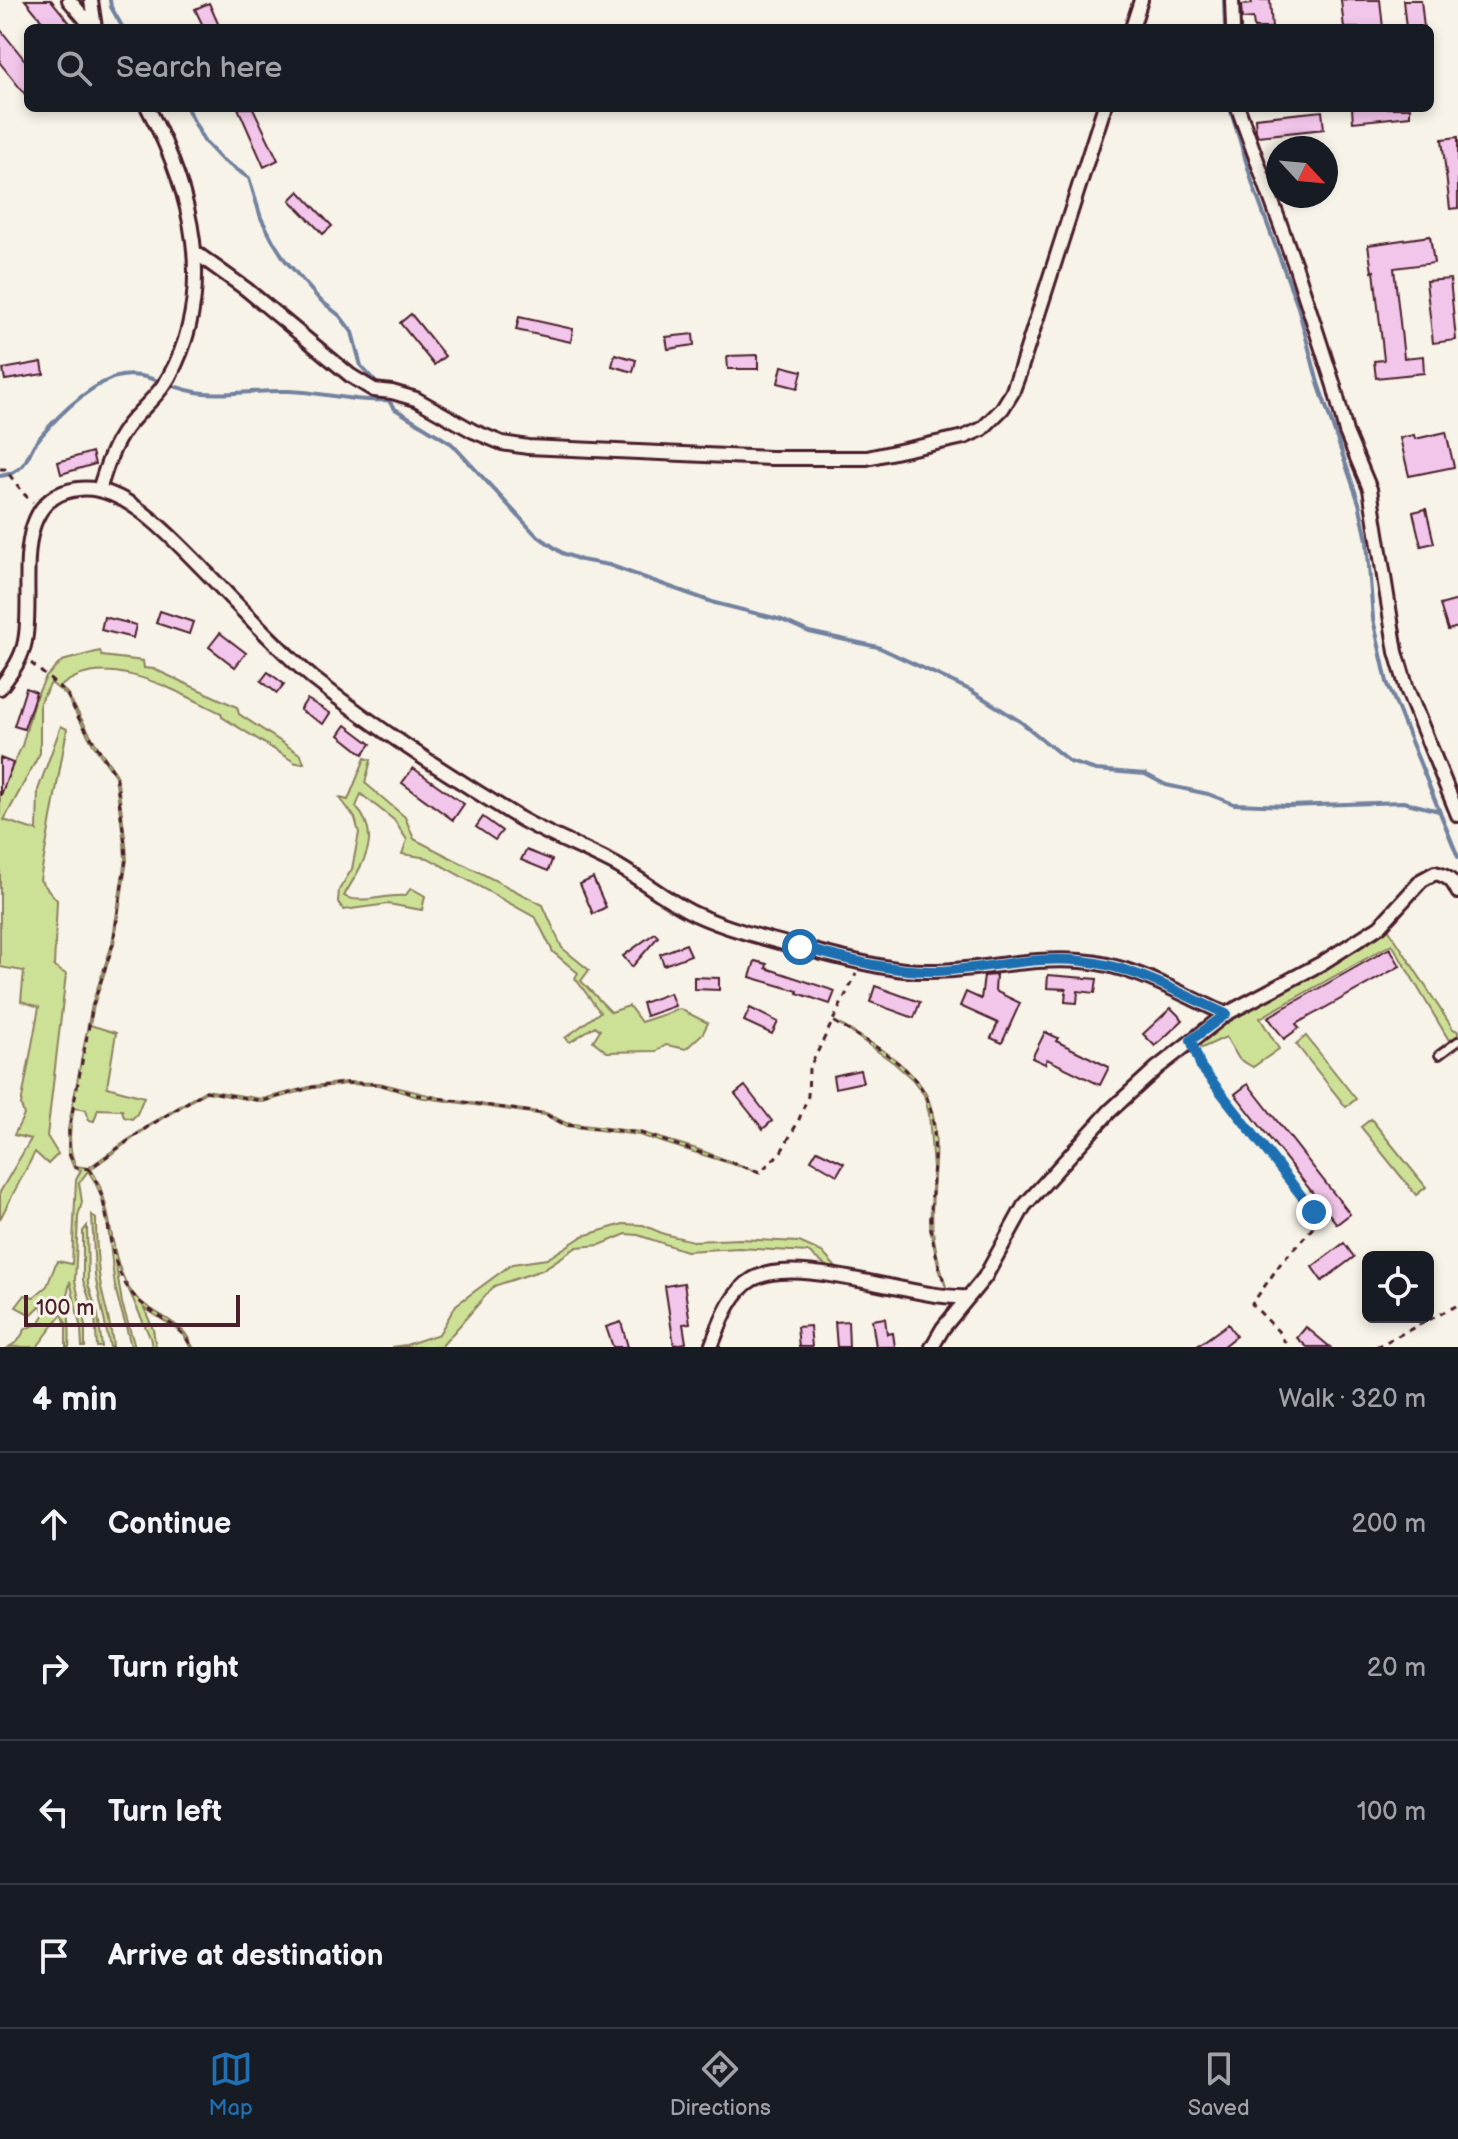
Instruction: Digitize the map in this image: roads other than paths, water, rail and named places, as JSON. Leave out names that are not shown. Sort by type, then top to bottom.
[{"type":"street","points":[[69,0],[90,24]]},
{"type":"street","points":[[91,0],[94,24]]},
{"type":"street","points":[[1133,24],[1141,0]]},
{"type":"street","points":[[1232,0],[1233,24]]},
{"type":"street","points":[[99,490],[111,452],[126,427],[160,392],[173,369],[191,316],[196,253],[190,216],[174,166],[150,112]]},
{"type":"street","points":[[196,253],[246,289],[351,376],[374,390],[416,399],[473,431],[502,443],[608,452],[867,458],[964,437],[982,429],[1002,409],[1019,374],[1103,112]]},
{"type":"street","points":[[1239,112],[1296,268],[1346,432],[1370,489],[1396,652],[1407,689],[1458,815]]},
{"type":"street","points":[[0,688],[21,655],[26,639],[33,520],[41,507],[56,497],[77,489],[99,490],[119,497],[156,523],[286,653],[382,729],[530,824],[621,868],[692,913],[759,936],[860,963],[908,970],[939,971],[1045,961],[1083,961],[1133,974],[1226,1014]]},
{"type":"street","points":[[932,1347],[943,1328],[985,1277],[1024,1206],[1110,1111],[1191,1040],[1226,1014],[1322,963],[1380,926],[1422,880],[1435,873],[1446,876],[1454,882],[1458,892]]},
{"type":"street","points":[[711,1347],[728,1307],[741,1290],[752,1280],[772,1273],[811,1274],[901,1287],[948,1298],[968,1297]]},
{"type":"lane","points":[[1439,1055],[1458,1041]]},
{"type":"waterway","points":[[80,0],[85,4]]},
{"type":"waterway","points":[[110,0],[121,24]]},
{"type":"waterway","points":[[1224,0],[1225,24]]},
{"type":"waterway","points":[[189,112],[204,141],[221,159],[249,178],[261,218],[273,241],[285,260],[352,332],[361,366],[380,387]]},
{"type":"waterway","points":[[1231,112],[1254,188],[1298,307],[1318,383],[1359,503],[1367,540],[1373,619],[1387,682],[1458,857]]},
{"type":"waterway","points":[[0,476],[22,466],[42,435],[80,397],[102,383],[124,375],[146,377],[203,393],[289,391],[387,400]]},
{"type":"waterway","points":[[384,395],[395,409],[452,444],[535,534],[562,553],[609,565],[715,603],[782,620],[809,632],[878,647],[970,690],[1021,722],[1070,762],[1096,770],[1145,774],[1166,785],[1208,794],[1234,804],[1289,806],[1403,802],[1439,811]]}]
